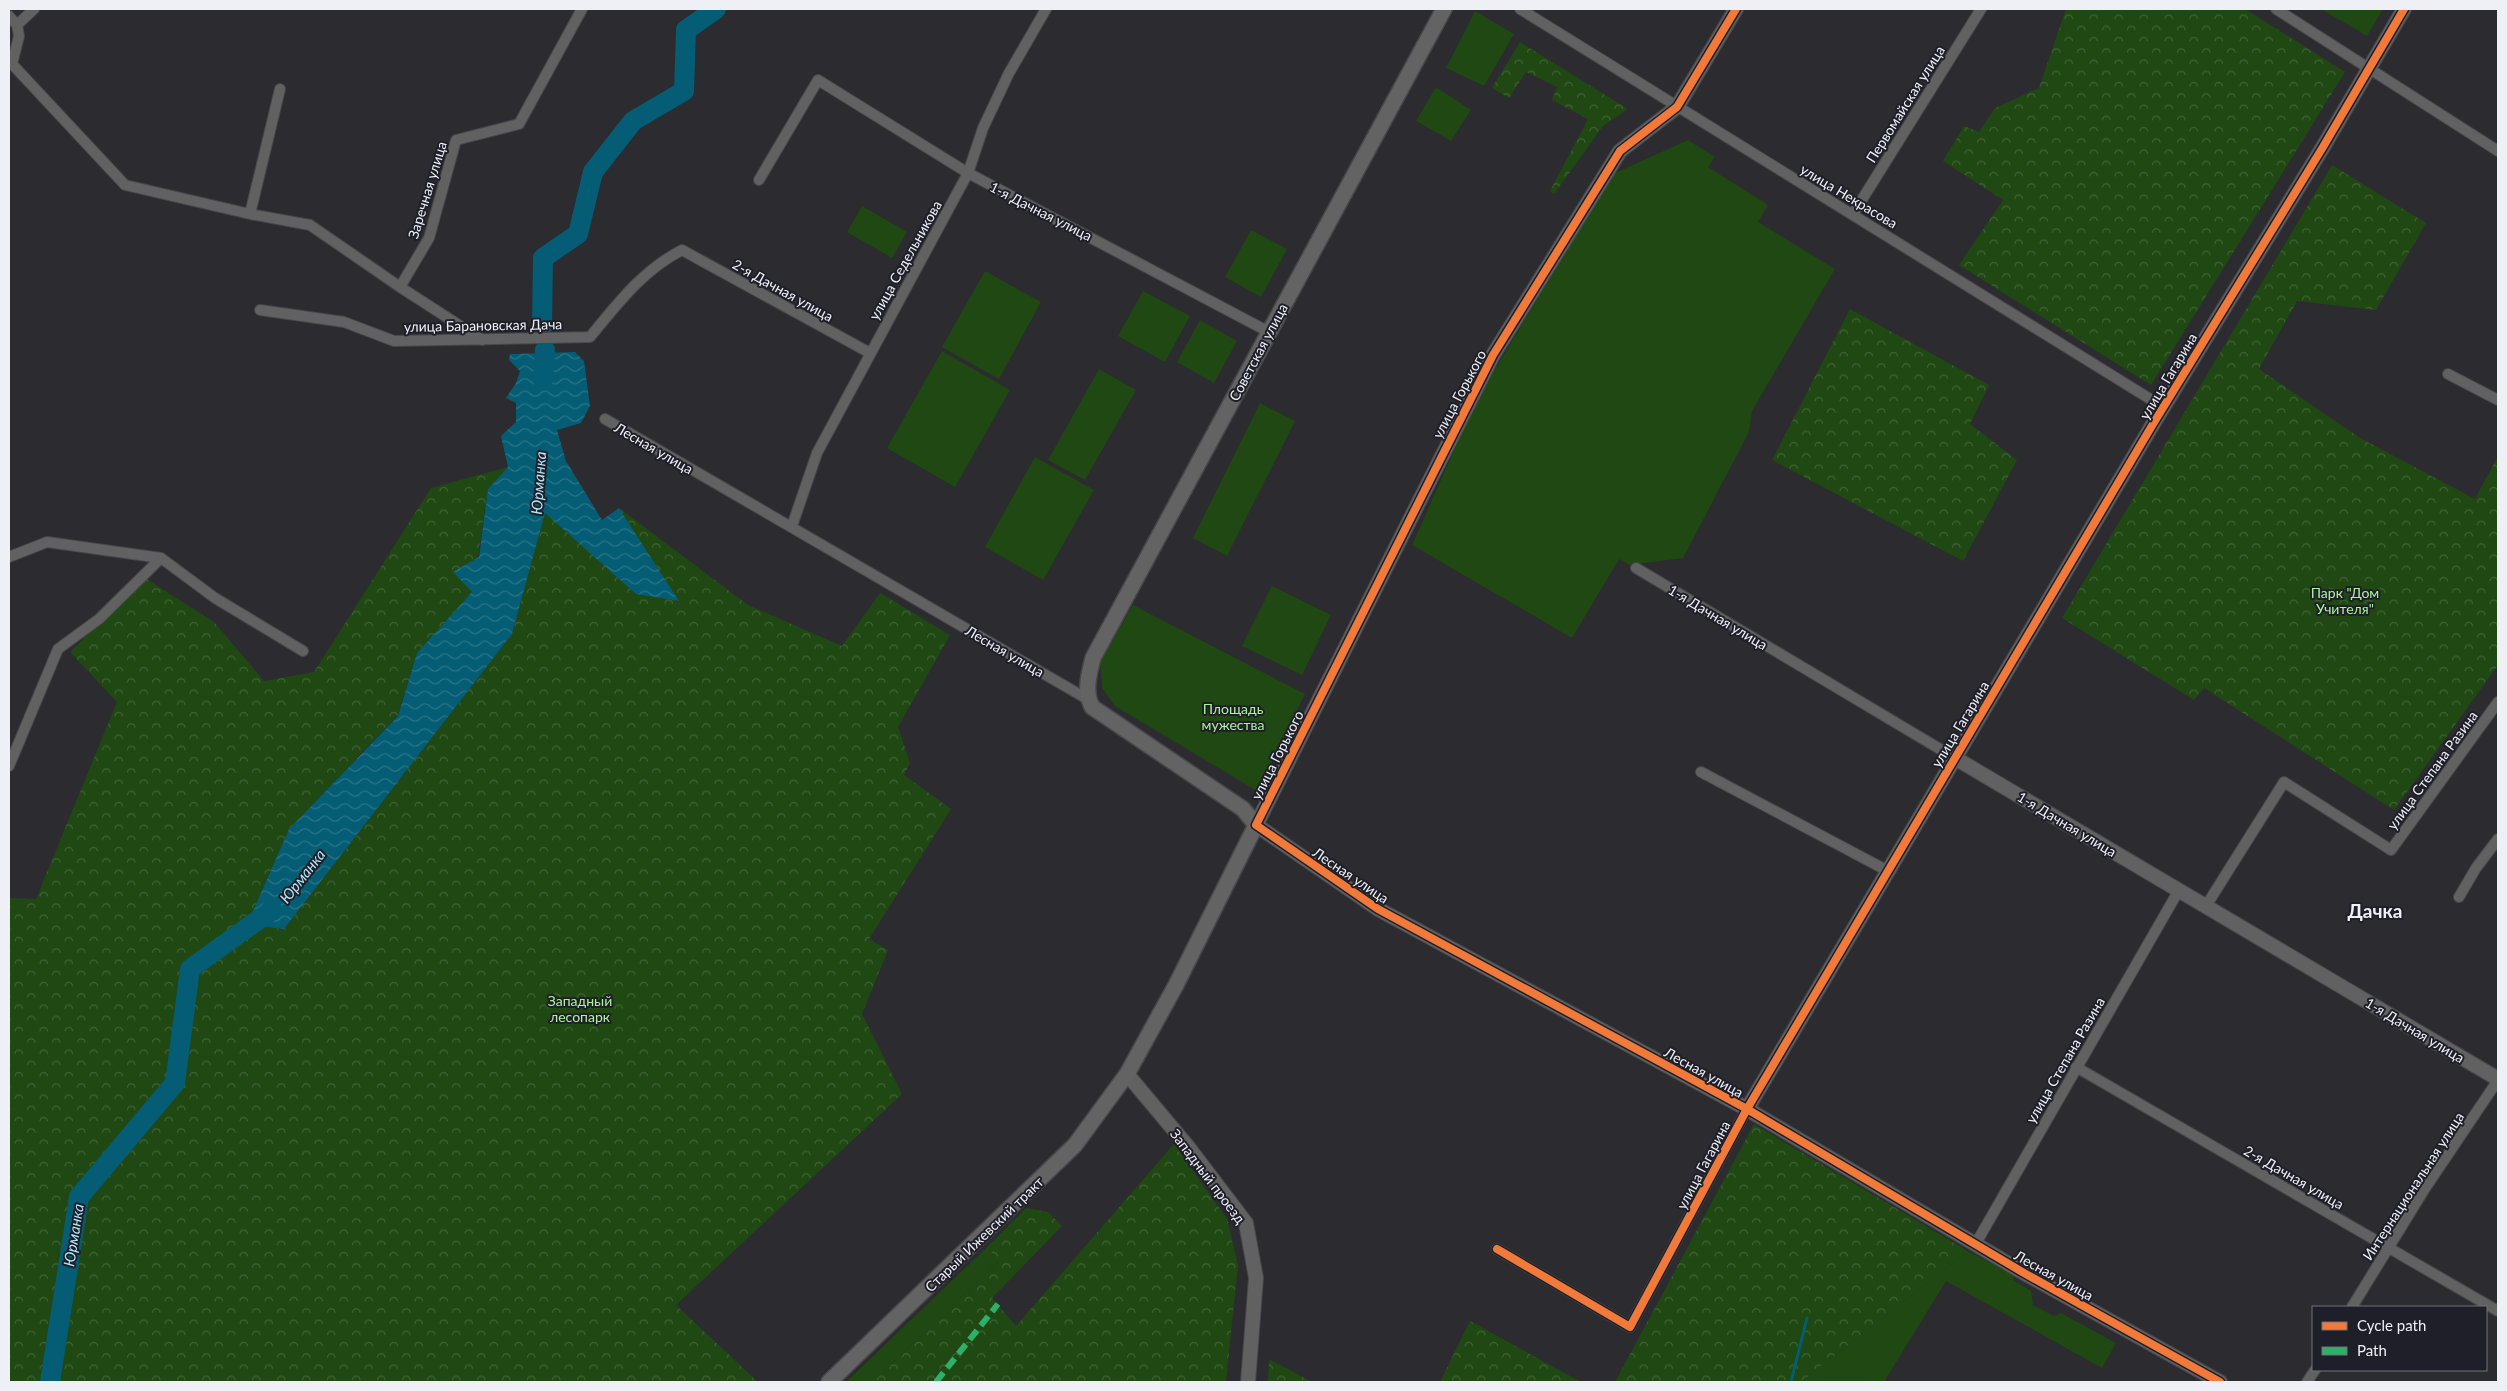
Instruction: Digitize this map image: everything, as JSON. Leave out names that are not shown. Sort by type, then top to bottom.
[{"type":"main road","name":"Советская улица","points":[[1089,700],[1087,678],[1093,658],[1444,9]]},
{"type":"main road","name":"Лесная улица","points":[[1089,700],[1092,707],[1243,809],[1256,825]]},
{"type":"main road","name":"улица Горького","points":[[1127,1074],[1176,984],[1256,825]]},
{"type":"main road","name":"Старый Ижевский тракт","points":[[829,1382],[1075,1145],[1127,1074]]},
{"type":"street","points":[[17,25],[34,9]]},
{"type":"street","name":"Заречная улица","points":[[400,287],[429,238],[456,140],[519,124],[582,9]]},
{"type":"street","name":"улица Седельникова","points":[[792,526],[817,453],[968,173],[983,128],[1009,72],[1046,9]]},
{"type":"street","name":"улица Некрасова","points":[[1520,9],[2163,407]]},
{"type":"street","name":"улица Горького","points":[[1256,825],[1493,355],[1620,151],[1677,107],[1736,9]]},
{"type":"street","name":"Первомайская улица","points":[[1853,214],[1981,9]]},
{"type":"street","points":[[2276,9],[2498,151]]},
{"type":"street","name":"улица Гагарина","points":[[1497,1249],[1630,1327],[1747,1110],[2163,407],[2404,9]]},
{"type":"street","points":[[9,16],[17,25],[19,36],[12,64],[125,185],[250,214],[310,225],[483,341]]},
{"type":"street","name":"1-я Дачная улица","points":[[758,180],[818,80],[968,173],[1269,332]]},
{"type":"street","points":[[250,214],[280,88]]},
{"type":"street","name":"2-я Дачная улица","points":[[590,337],[633,285],[660,261],[682,250],[870,353]]},
{"type":"street","name":"улица Барановская Дача","points":[[260,310],[344,322],[394,341],[483,341],[590,337]]},
{"type":"street","points":[[2448,374],[2498,400]]},
{"type":"street","name":"Лесная улица","points":[[605,419],[1089,700]]},
{"type":"street","points":[[9,557],[47,542],[161,558],[215,598],[303,651]]},
{"type":"street","points":[[9,766],[58,649],[99,619],[161,558]]},
{"type":"street","name":"1-я Дачная улица","points":[[1636,568],[2498,1079]]},
{"type":"street","name":"улица Степана Разина","points":[[2206,906],[2284,782],[2391,850],[2498,702]]},
{"type":"street","points":[[1701,772],[1888,871]]},
{"type":"street","name":"Лесная улица","points":[[1256,825],[1378,908],[1747,1110],[1975,1245],[2220,1382]]},
{"type":"street","points":[[2460,897],[2476,868],[2498,839]]},
{"type":"street","name":"улица Степана Разина","points":[[1975,1245],[2076,1066],[2179,890]]},
{"type":"street","name":"2-я Дачная улица","points":[[2076,1066],[2498,1311]]},
{"type":"street","name":"Западный проезд","points":[[1127,1074],[1189,1148],[1246,1223],[1256,1278],[1248,1382]]},
{"type":"street","name":"Интернациональная улица","points":[[2353,1306],[2498,1079]]},
{"type":"street","points":[[2307,1382],[2314,1371]]},
{"type":"green space","points":[[2066,9],[2245,9],[2345,72],[2151,385],[1959,265],[2003,200],[1943,161],[1964,126],[1979,132],[1995,108],[2039,88]]},
{"type":"green space","points":[[2321,9],[2383,9],[2367,36]]},
{"type":"green space","points":[[1475,11],[1514,34],[1484,86],[1446,68]]},
{"type":"green space","points":[[1520,42],[1628,109],[1603,126],[1554,194],[1550,191],[1588,119],[1552,100],[1557,87],[1526,72],[1509,98],[1492,88]]},
{"type":"green space","points":[[1436,87],[1471,110],[1451,141],[1416,121]]},
{"type":"green space","points":[[1688,140],[1715,157],[1708,167],[1768,205],[1758,222],[1835,269],[1752,411],[1749,432],[1683,558],[1629,565],[1619,559],[1572,638],[1412,545],[1477,399],[1613,174]]},
{"type":"green space","name":"Парк \"Дом Учителя\"","points":[[2332,165],[2426,223],[2376,310],[2297,301],[2259,369],[2360,438],[2475,499],[2498,456],[2498,665],[2394,810],[2204,688],[2194,700],[2062,618]]},
{"type":"green space","points":[[862,206],[907,232],[892,258],[847,232]]},
{"type":"green space","points":[[1251,230],[1287,249],[1261,297],[1225,277]]},
{"type":"green space","points":[[985,271],[1041,302],[999,379],[942,347]]},
{"type":"green space","points":[[1143,291],[1190,316],[1165,362],[1118,336]]},
{"type":"green space","points":[[1850,309],[1989,385],[1970,424],[2017,460],[1963,561],[1772,460]]},
{"type":"green space","points":[[1200,320],[1237,341],[1214,383],[1177,362]]},
{"type":"green space","points":[[942,351],[1010,390],[955,487],[887,448]]},
{"type":"green space","points":[[1099,369],[1136,390],[1085,480],[1048,460]]},
{"type":"green space","points":[[1260,403],[1295,421],[1227,556],[1193,538]]},
{"type":"green space","points":[[1035,457],[1094,490],[1043,580],[985,547]]},
{"type":"green space","name":"Западный лесопарк","points":[[508,467],[488,489],[473,592],[417,653],[398,715],[289,829],[247,925],[284,929],[512,634],[545,512],[636,594],[678,600],[619,508],[748,605],[842,646],[880,593],[950,635],[898,727],[910,763],[904,775],[951,809],[869,939],[888,950],[862,1014],[902,1094],[676,1305],[758,1382],[9,1382],[9,898],[36,899],[117,702],[70,652],[145,578],[214,622],[264,681],[314,672],[431,488]]},
{"type":"green space","points":[[1272,586],[1331,615],[1302,675],[1242,646]]},
{"type":"green space","name":"Площадь мужества","points":[[1133,605],[1305,694],[1257,791],[1115,706],[1102,688],[1100,663]]},
{"type":"green space","points":[[1754,1124],[1968,1251],[1801,1382],[1615,1382]]},
{"type":"green space","points":[[1174,1144],[1227,1219],[1238,1265],[1226,1382],[873,1382],[999,1261],[987,1247],[1026,1208],[1048,1212],[1062,1226],[992,1298],[1016,1326]]},
{"type":"green space","points":[[987,1247],[1000,1260],[873,1382],[846,1382]]},
{"type":"green space","points":[[1968,1251],[2014,1275],[2013,1280],[2031,1291],[2033,1305],[2054,1316],[2061,1313],[2116,1343],[2102,1368],[1946,1281],[1884,1382],[1801,1382]]},
{"type":"green space","points":[[1470,1321],[1581,1382],[1440,1382]]},
{"type":"green space","points":[[1269,1359],[1312,1382],[1268,1382]]},
{"type":"water","points":[[575,352],[584,361],[590,406],[581,423],[557,430],[566,461],[602,520],[619,508],[679,601],[636,594],[545,513],[512,634],[284,929],[247,925],[289,829],[398,716],[417,653],[472,592],[453,572],[479,557],[488,489],[508,467],[501,436],[516,422],[516,403],[506,398],[516,383],[520,371],[509,360],[510,354]]},
{"type":"waterway","name":"Юрманка","points":[[542,327],[543,258],[578,234],[593,172],[633,121],[684,91],[686,30],[716,9]]},
{"type":"waterway","name":"Юрманка","points":[[543,380],[545,350]]},
{"type":"waterway","name":"Юрманка","points":[[50,1382],[79,1197],[175,1083],[190,969],[272,910]]},
{"type":"waterway","points":[[1791,1382],[1807,1318]]},
{"type":"marked path","points":[[936,1382],[998,1304]]},
{"type":"cycle path","points":[[1736,9],[1677,107],[1620,151],[1493,355],[1256,825],[1378,909],[1747,1109],[2024,1273],[2220,1382]]},
{"type":"cycle path","points":[[1497,1249],[1630,1327],[1747,1109],[2153,424],[2323,147],[2404,9]]},
{"type":"district","name":"Дачка","points":[[2375,910]]}]
